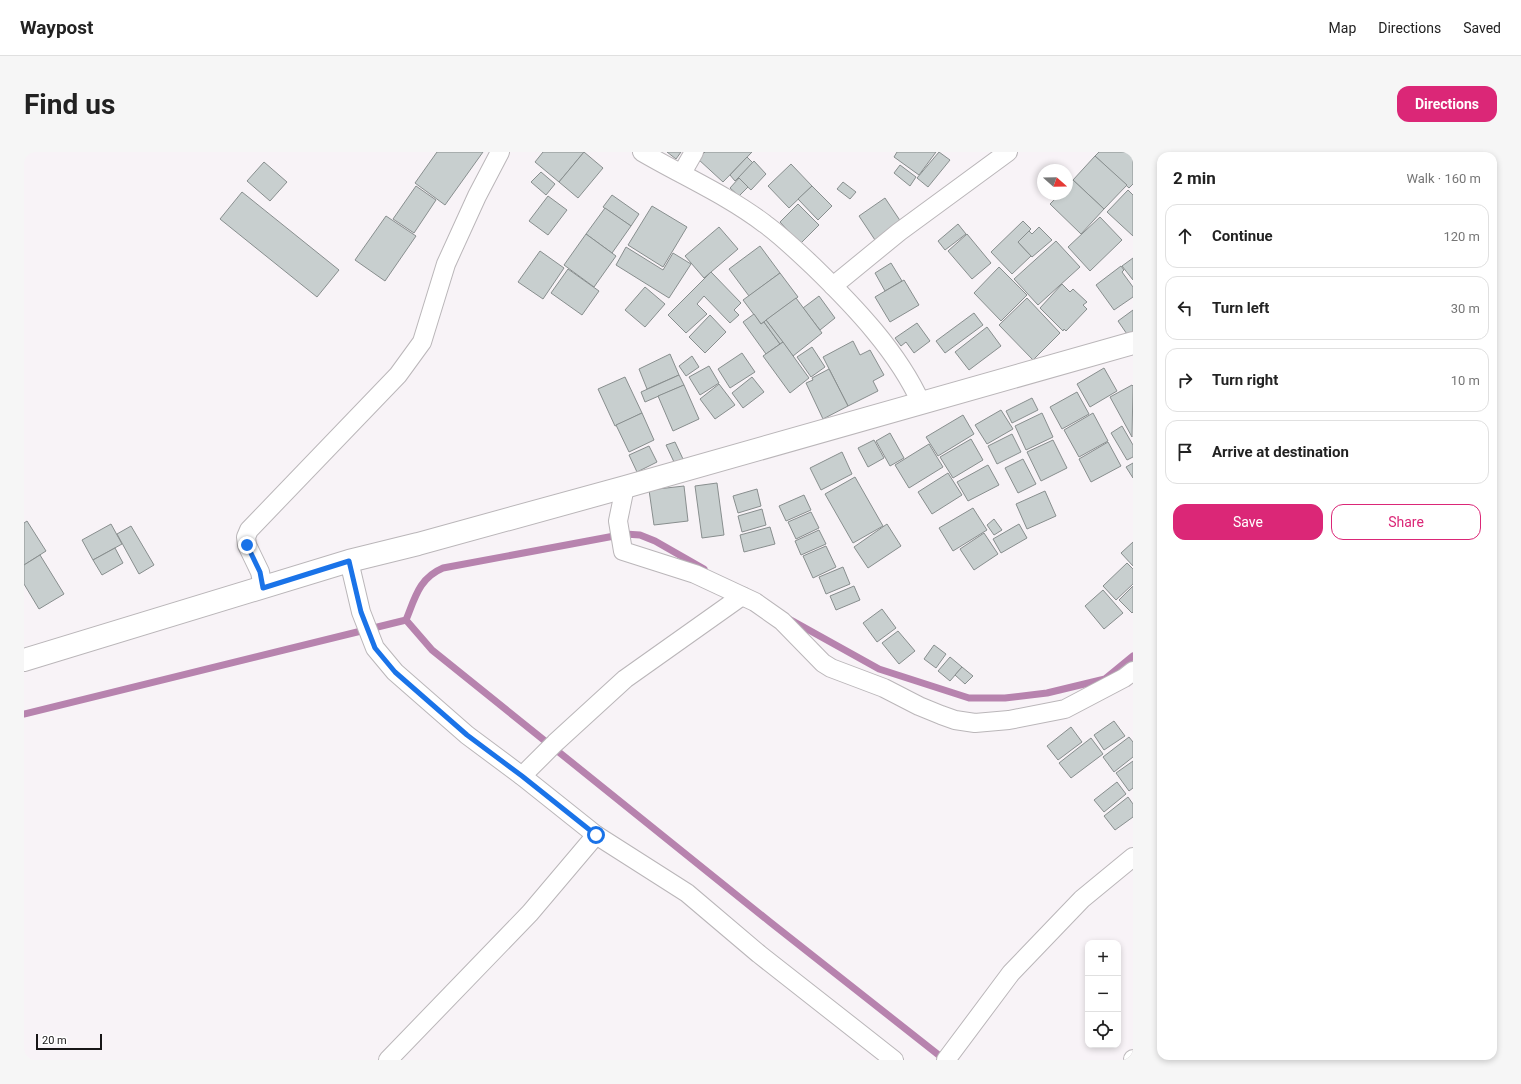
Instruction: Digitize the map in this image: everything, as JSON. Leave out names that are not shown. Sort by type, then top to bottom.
[{"type":"street","points":[[263,588],[260,572],[247,545],[246,537],[249,530],[398,375],[422,342],[446,264],[476,196],[500,152]]},
{"type":"street","points":[[642,152],[709,188],[765,223],[787,241],[834,286],[895,358],[921,403]]},
{"type":"street","points":[[682,173],[694,152]]},
{"type":"street","points":[[834,286],[899,232],[1008,152]]},
{"type":"street","points":[[24,660],[349,561],[418,544],[625,487],[1133,343]]},
{"type":"street","points":[[625,487],[618,521],[623,551],[695,574],[755,602],[782,621],[823,664],[884,688],[919,706],[955,720],[975,723],[1009,720],[1065,709],[1124,678],[1133,671]]},
{"type":"street","points":[[349,561],[361,612],[375,648],[395,672],[467,735],[527,771],[596,835],[687,893],[759,954],[894,1060]]},
{"type":"street","points":[[527,771],[555,743],[625,679],[742,596]]},
{"type":"street","points":[[388,1060],[530,913],[596,835]]},
{"type":"street","points":[[951,1054],[1011,973],[1082,899],[1133,857]]},
{"type":"building","points":[[437,152],[483,152],[445,205],[415,183]]},
{"type":"building","points":[[543,152],[584,152],[559,182],[535,162]]},
{"type":"building","points":[[584,152],[603,168],[578,198],[559,182]]},
{"type":"building","points":[[667,152],[681,152],[676,159]]},
{"type":"building","points":[[705,152],[752,152],[723,182],[698,159]]},
{"type":"building","points":[[897,152],[936,152],[919,175],[894,157]]},
{"type":"building","points":[[939,152],[950,160],[928,187],[917,178]]},
{"type":"building","points":[[1099,152],[1133,152],[1133,184],[1129,188],[1095,156]]},
{"type":"building","points":[[1095,156],[1127,185],[1104,209],[1073,180]]},
{"type":"building","points":[[747,157],[753,163],[735,181],[730,175]]},
{"type":"building","points":[[754,161],[766,174],[751,190],[738,178]]},
{"type":"building","points":[[264,162],[287,182],[270,201],[247,181]]},
{"type":"building","points":[[791,164],[812,186],[789,208],[768,186]]},
{"type":"building","points":[[900,165],[916,177],[910,186],[894,173]]},
{"type":"building","points":[[541,172],[555,184],[546,195],[531,182]]},
{"type":"building","points":[[739,178],[748,187],[739,196],[730,188]]},
{"type":"building","points":[[1073,180],[1104,209],[1081,234],[1050,204],[1054,200],[1073,200]]},
{"type":"building","points":[[843,182],[856,192],[850,199],[837,189]]},
{"type":"building","points":[[416,186],[436,200],[414,233],[393,219]]},
{"type":"building","points":[[812,186],[832,206],[818,220],[798,199]]},
{"type":"building","points":[[1128,190],[1133,195],[1133,236],[1107,212]]},
{"type":"building","points":[[242,192],[339,270],[317,297],[220,219]]},
{"type":"building","points":[[612,195],[639,214],[631,226],[603,207]]},
{"type":"building","points":[[548,196],[567,210],[548,235],[529,221]]},
{"type":"building","points":[[885,198],[901,222],[875,240],[859,216]]},
{"type":"building","points":[[798,204],[819,225],[800,244],[780,222]]},
{"type":"building","points":[[652,206],[687,227],[663,267],[628,245]]},
{"type":"building","points":[[605,208],[631,226],[612,253],[586,234]]},
{"type":"building","points":[[386,216],[416,236],[385,281],[355,260]]},
{"type":"building","points":[[1100,217],[1122,240],[1090,271],[1068,247]]},
{"type":"building","points":[[1023,221],[1031,229],[1018,242],[1031,256],[1012,274],[991,252]]},
{"type":"building","points":[[958,224],[966,234],[945,250],[938,241]]},
{"type":"building","points":[[719,227],[738,249],[704,278],[685,256]]},
{"type":"building","points":[[1039,227],[1052,240],[1032,257],[1018,242],[1029,231],[1032,234]]},
{"type":"building","points":[[586,234],[616,256],[594,287],[564,265]]},
{"type":"building","points":[[967,234],[991,263],[972,279],[948,251]]},
{"type":"building","points":[[1056,241],[1080,267],[1038,305],[1014,279]]},
{"type":"building","points":[[760,246],[780,273],[749,296],[729,269]]},
{"type":"building","points":[[626,247],[663,270],[673,253],[691,264],[669,298],[616,265]]},
{"type":"building","points":[[540,251],[564,268],[543,299],[518,282]]},
{"type":"building","points":[[1133,258],[1133,280],[1122,266]]},
{"type":"building","points":[[891,263],[902,281],[885,291],[875,273]]},
{"type":"building","points":[[1121,266],[1124,270],[1122,272],[1133,287],[1133,297],[1114,310],[1096,285]]},
{"type":"building","points":[[999,267],[1027,295],[1001,321],[974,293]]},
{"type":"building","points":[[568,269],[599,291],[582,315],[551,293]]},
{"type":"building","points":[[711,272],[741,303],[734,310],[739,315],[730,323],[704,296],[697,304],[707,314],[686,333],[668,315]]},
{"type":"building","points":[[780,273],[798,297],[761,324],[743,300]]},
{"type":"building","points":[[904,280],[919,305],[890,322],[875,297]]},
{"type":"building","points":[[1062,284],[1070,292],[1073,289],[1087,302],[1083,305],[1087,309],[1066,331],[1064,329],[1063,331],[1040,308]]},
{"type":"building","points":[[645,287],[665,304],[645,327],[625,310]]},
{"type":"building","points":[[819,296],[835,318],[820,330],[803,308]]},
{"type":"building","points":[[796,298],[822,333],[793,356],[766,320]]},
{"type":"building","points":[[1027,298],[1060,333],[1033,360],[999,325]]},
{"type":"building","points":[[1133,310],[1133,334],[1129,337],[1118,321]]},
{"type":"building","points":[[974,313],[983,325],[945,353],[936,341]]},
{"type":"building","points":[[754,314],[761,324],[764,322],[780,344],[766,354],[743,322]]},
{"type":"building","points":[[710,315],[726,332],[705,353],[689,337]]},
{"type":"building","points":[[766,320],[783,342],[780,344],[764,322]]},
{"type":"building","points":[[917,323],[930,341],[914,353],[906,342],[901,346],[895,338]]},
{"type":"building","points":[[987,327],[1001,346],[969,370],[955,352]]},
{"type":"building","points":[[853,341],[860,355],[870,350],[884,375],[873,381],[878,391],[848,406],[823,357]]},
{"type":"building","points":[[783,342],[809,378],[790,393],[763,356]]},
{"type":"building","points":[[812,347],[825,367],[811,377],[797,357]]},
{"type":"building","points":[[742,353],[755,372],[730,388],[718,369]]},
{"type":"building","points":[[670,354],[679,375],[647,389],[639,369]]},
{"type":"building","points":[[692,356],[699,367],[686,376],[679,366]]},
{"type":"building","points":[[709,366],[719,383],[700,395],[689,377]]},
{"type":"building","points":[[1104,368],[1117,391],[1090,407],[1077,384]]},
{"type":"building","points":[[829,369],[848,406],[823,419],[806,383]]},
{"type":"building","points":[[679,375],[684,385],[645,402],[641,392]]},
{"type":"building","points":[[625,377],[642,413],[615,426],[598,389]]},
{"type":"building","points":[[752,377],[764,392],[743,408],[732,393]]},
{"type":"building","points":[[719,384],[735,405],[715,419],[700,399]]},
{"type":"building","points":[[684,385],[699,419],[673,431],[658,396]]},
{"type":"building","points":[[1132,385],[1133,386],[1132,437],[1110,397]]},
{"type":"building","points":[[1077,392],[1089,414],[1062,429],[1050,407]]},
{"type":"building","points":[[1032,398],[1038,410],[1012,423],[1006,411]]},
{"type":"building","points":[[1001,410],[1013,429],[987,444],[975,425]]},
{"type":"building","points":[[642,413],[654,440],[629,452],[616,425]]},
{"type":"building","points":[[1042,413],[1053,437],[1026,450],[1015,426]]},
{"type":"building","points":[[1093,413],[1108,441],[1079,457],[1064,430]]},
{"type":"building","points":[[963,415],[974,434],[938,456],[926,437]]},
{"type":"building","points":[[1122,426],[1133,445],[1133,457],[1127,460],[1111,433]]},
{"type":"building","points":[[890,433],[904,458],[890,466],[876,441]]},
{"type":"building","points":[[1012,434],[1021,452],[997,464],[988,446]]},
{"type":"building","points":[[971,439],[983,460],[953,478],[940,457]]},
{"type":"building","points":[[874,440],[884,458],[868,467],[858,448]]},
{"type":"building","points":[[1053,440],[1067,468],[1041,481],[1027,452]]},
{"type":"building","points":[[675,442],[683,459],[674,462],[666,445]]},
{"type":"building","points":[[1108,442],[1121,466],[1091,482],[1079,459]]},
{"type":"building","points":[[929,444],[943,467],[909,488],[895,465]]},
{"type":"building","points":[[649,446],[657,462],[637,472],[629,455]]},
{"type":"building","points":[[842,452],[852,474],[821,490],[810,468]]},
{"type":"building","points":[[1023,459],[1036,484],[1018,493],[1005,468]]},
{"type":"building","points":[[1133,463],[1133,478],[1126,467]]},
{"type":"building","points":[[988,465],[999,485],[968,501],[957,482]]},
{"type":"building","points":[[948,473],[962,495],[932,514],[918,492]]},
{"type":"building","points":[[855,477],[883,526],[853,543],[825,494]]},
{"type":"building","points":[[717,483],[724,535],[702,538],[695,486]]},
{"type":"building","points":[[684,486],[688,521],[654,525],[649,490]]},
{"type":"building","points":[[757,489],[761,506],[738,513],[733,496]]},
{"type":"building","points":[[1045,491],[1056,516],[1027,529],[1016,504]]},
{"type":"building","points":[[804,495],[811,510],[786,521],[779,506]]},
{"type":"building","points":[[973,508],[987,530],[953,551],[939,528]]},
{"type":"building","points":[[762,509],[766,525],[742,532],[738,516]]},
{"type":"building","points":[[811,512],[819,528],[796,539],[788,522]]},
{"type":"building","points":[[994,519],[1002,530],[994,535],[987,525]]},
{"type":"building","points":[[27,521],[46,551],[24,565],[24,523]]},
{"type":"building","points":[[111,524],[122,544],[93,560],[82,540]]},
{"type":"building","points":[[887,524],[901,546],[868,568],[854,547]]},
{"type":"building","points":[[1019,524],[1027,538],[1001,553],[993,539]]},
{"type":"building","points":[[131,526],[154,565],[139,574],[117,534]]},
{"type":"building","points":[[770,527],[775,544],[744,552],[740,535]]},
{"type":"building","points":[[819,530],[826,544],[801,555],[795,541]]},
{"type":"building","points":[[984,533],[998,554],[974,570],[960,549]]},
{"type":"building","points":[[1133,542],[1133,566],[1121,553]]},
{"type":"building","points":[[826,546],[836,567],[813,578],[803,556]]},
{"type":"building","points":[[115,548],[123,563],[102,575],[93,560]]},
{"type":"building","points":[[40,555],[64,594],[39,609],[24,584],[24,565]]},
{"type":"building","points":[[1127,563],[1133,569],[1133,584],[1116,600],[1103,586]]},
{"type":"building","points":[[843,567],[850,584],[826,594],[819,577]]},
{"type":"building","points":[[854,586],[860,600],[836,610],[830,596]]},
{"type":"building","points":[[1133,586],[1133,612],[1132,613],[1119,600]]},
{"type":"building","points":[[1103,590],[1123,613],[1104,629],[1085,606]]},
{"type":"building","points":[[882,609],[896,628],[877,642],[863,623]]},
{"type":"building","points":[[898,631],[915,651],[899,664],[882,643]]},
{"type":"building","points":[[934,645],[946,654],[936,668],[924,659]]},
{"type":"building","points":[[950,657],[962,667],[950,681],[938,671]]},
{"type":"building","points":[[962,667],[973,676],[965,684],[955,675]]},
{"type":"building","points":[[1114,721],[1125,736],[1104,750],[1094,735]]},
{"type":"building","points":[[1071,727],[1082,742],[1058,760],[1047,746]]},
{"type":"building","points":[[1129,737],[1133,742],[1133,757],[1114,772],[1103,757]]},
{"type":"building","points":[[1091,738],[1103,754],[1071,778],[1059,763]]},
{"type":"building","points":[[1133,761],[1133,788],[1129,791],[1116,773]]},
{"type":"building","points":[[1117,782],[1126,794],[1104,812],[1094,800]]},
{"type":"building","points":[[1128,797],[1133,804],[1133,817],[1115,830],[1104,816]]},
{"type":"waterway","points":[[406,620],[415,597],[423,583],[428,577],[443,568],[625,534],[640,535],[655,541],[704,569]]},
{"type":"waterway","points":[[789,619],[879,669],[969,698],[1005,698],[1047,693],[1105,679],[1133,656]]},
{"type":"waterway","points":[[406,620],[432,650],[770,922],[945,1060]]},
{"type":"waterway","points":[[24,714],[406,620]]},
{"type":"route","points":[[247,545],[256,561],[263,588],[349,561],[361,612],[375,648],[395,672],[467,735],[522,776],[596,835]]}]
